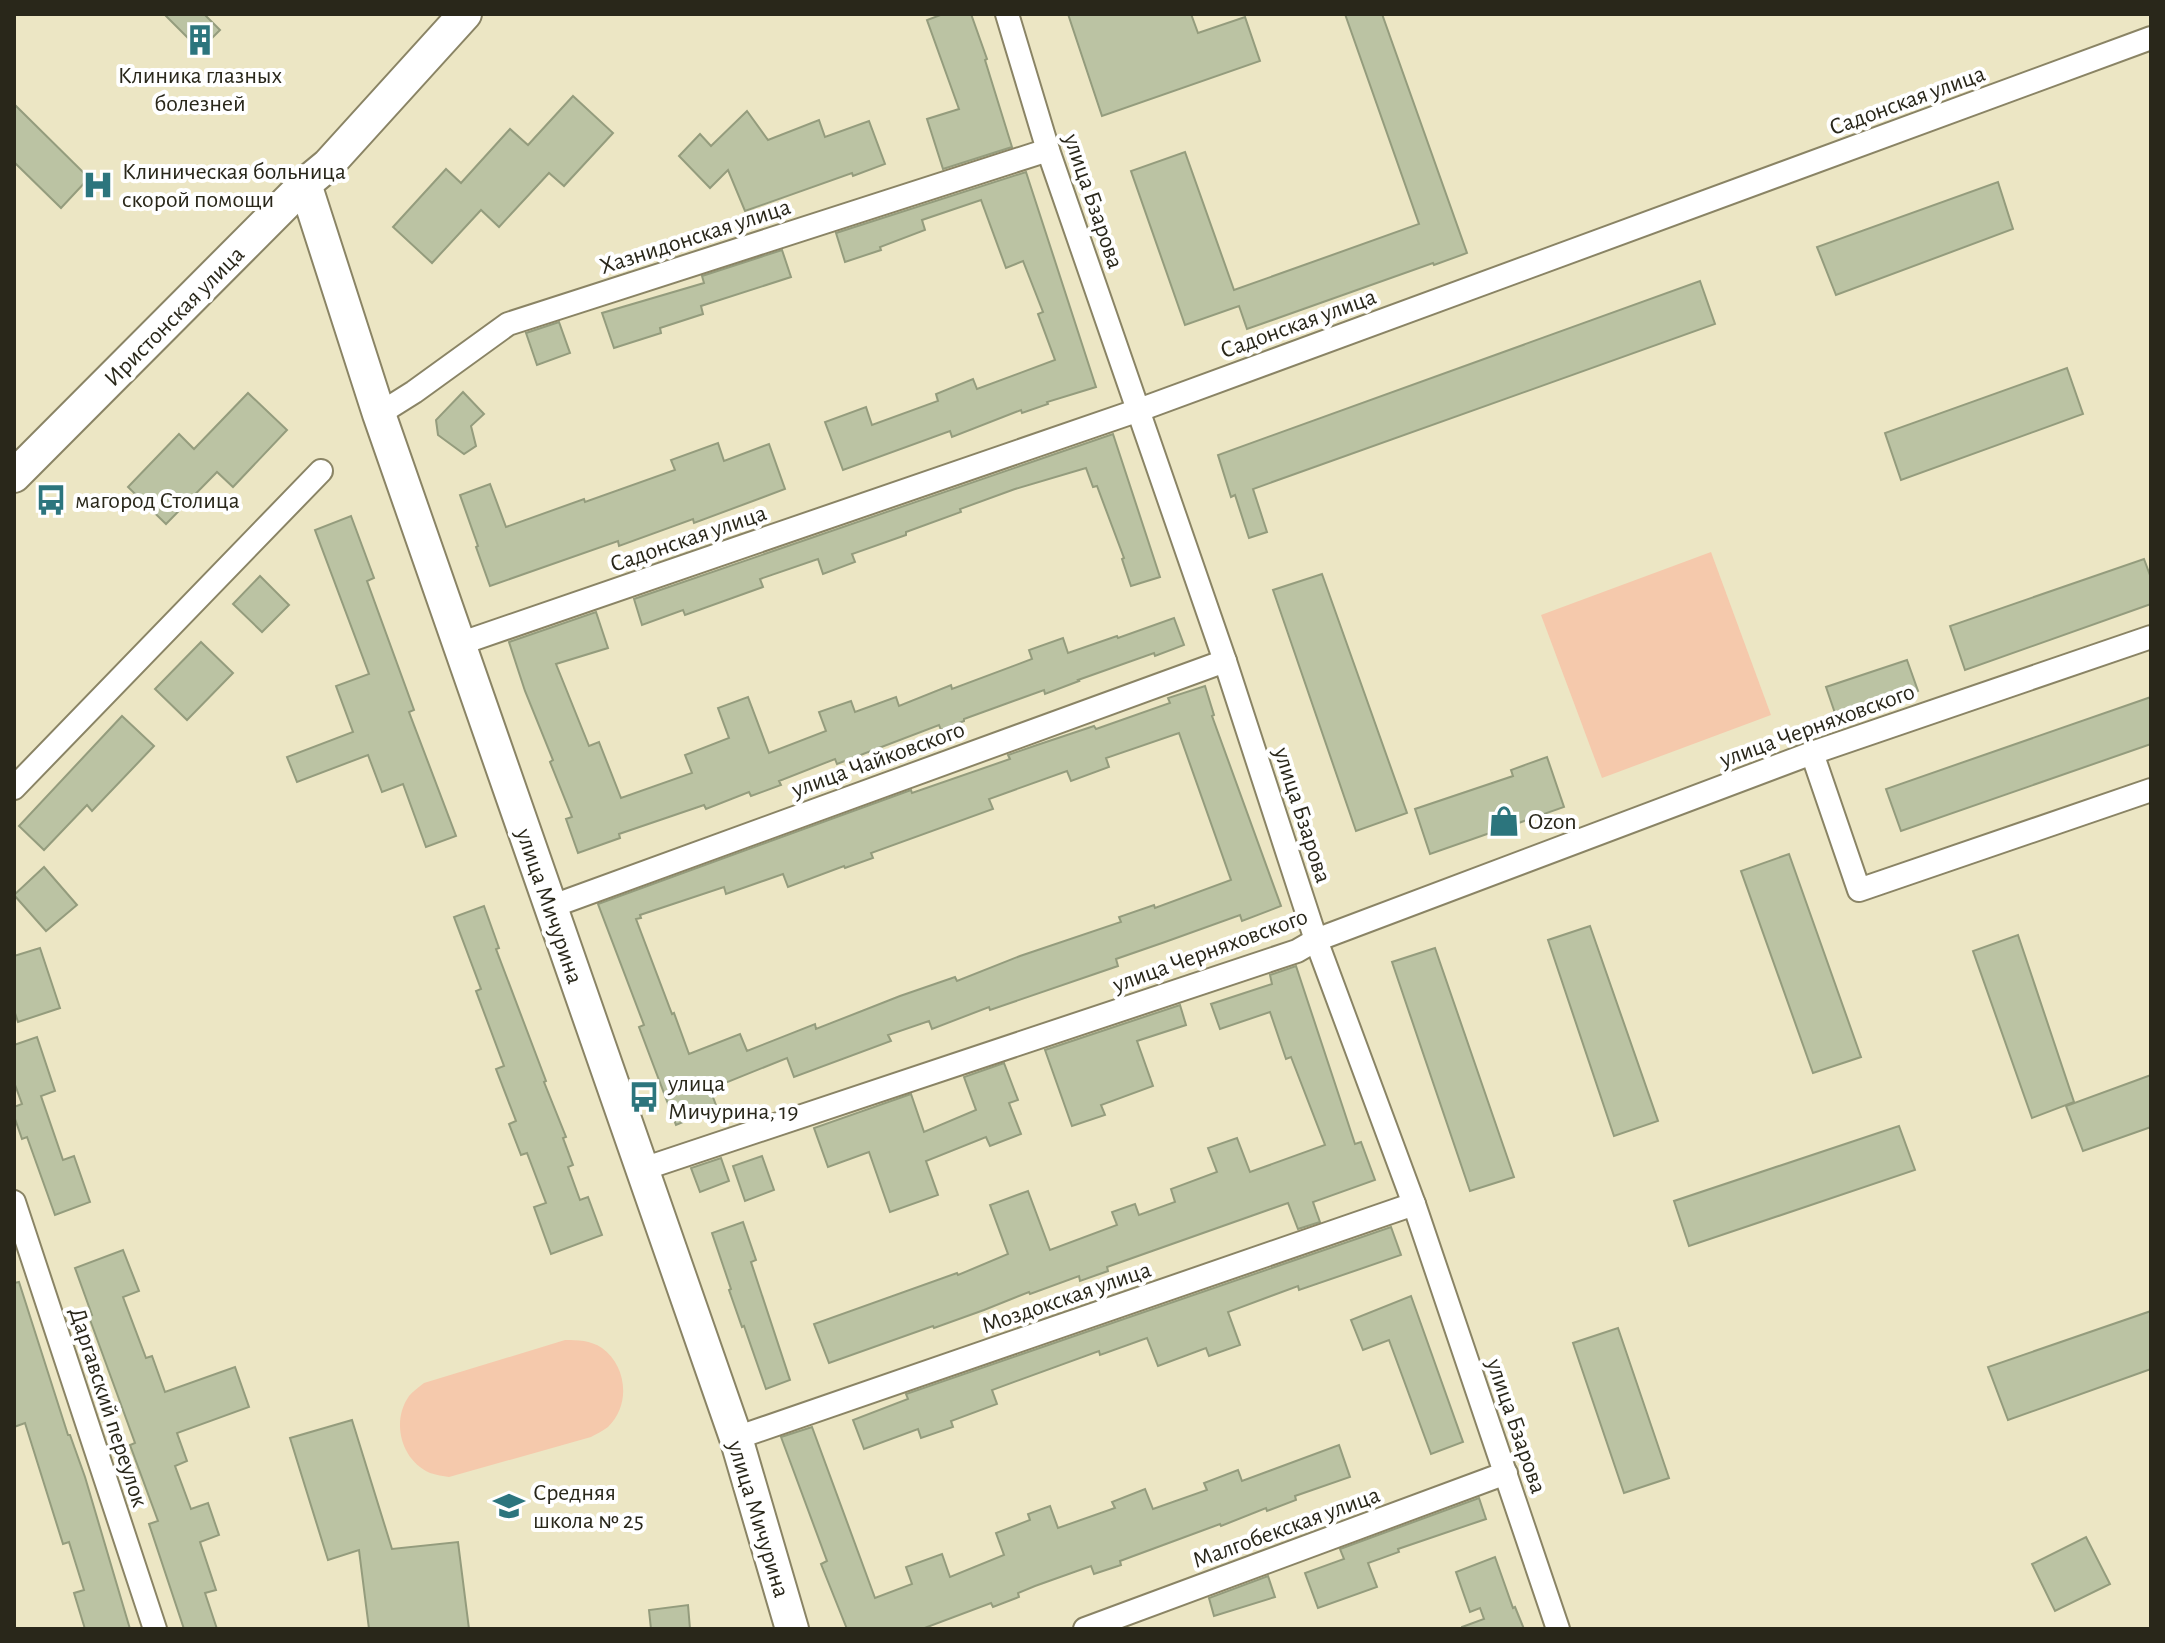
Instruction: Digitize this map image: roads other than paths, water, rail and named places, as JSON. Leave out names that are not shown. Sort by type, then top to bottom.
[{"type":"street","name":"Иристонская улица","points":[[14,476],[305,184],[328,165],[465,14]]},
{"type":"street","name":"улица Бзарова","points":[[1007,14],[1048,150],[1225,661],[1316,940],[1414,1204],[1558,1629]]},
{"type":"street","name":"Садонская улица","points":[[459,644],[1139,410],[2151,38]]},
{"type":"street","name":"Хазнидонская улица","points":[[379,414],[508,324],[1048,150]]},
{"type":"street","name":"улица Мичурина","points":[[305,184],[379,414],[736,1438],[792,1629]]},
{"type":"street","points":[[14,788],[321,471]]},
{"type":"street","name":"улица Черняховского","points":[[643,1169],[1297,951],[1316,940],[1812,753],[2151,637]]},
{"type":"street","name":"улица Чайковского","points":[[550,907],[1225,661]]},
{"type":"street","points":[[1812,753],[1859,890],[2151,790]]},
{"type":"street","name":"Даргавский переулок","points":[[14,1202],[155,1629]]},
{"type":"street","name":"Моздокская улица","points":[[736,1438],[1414,1204]]},
{"type":"street","name":"Малгобекская улица","points":[[1085,1629],[1506,1473]]},
{"type":"place","name":"Клиника глазных болезней","points":[[200,40]]},
{"type":"place","name":"Клиническая больница скорой помощи","points":[[98,185]]},
{"type":"place","name":"магород Столица","points":[[51,500]]},
{"type":"place","name":"Ozon","points":[[1504,821]]},
{"type":"place","name":"улица Мичурина, 19","points":[[644,1097]]},
{"type":"place","name":"Средняя школа № 25","points":[[509,1506]]}]
